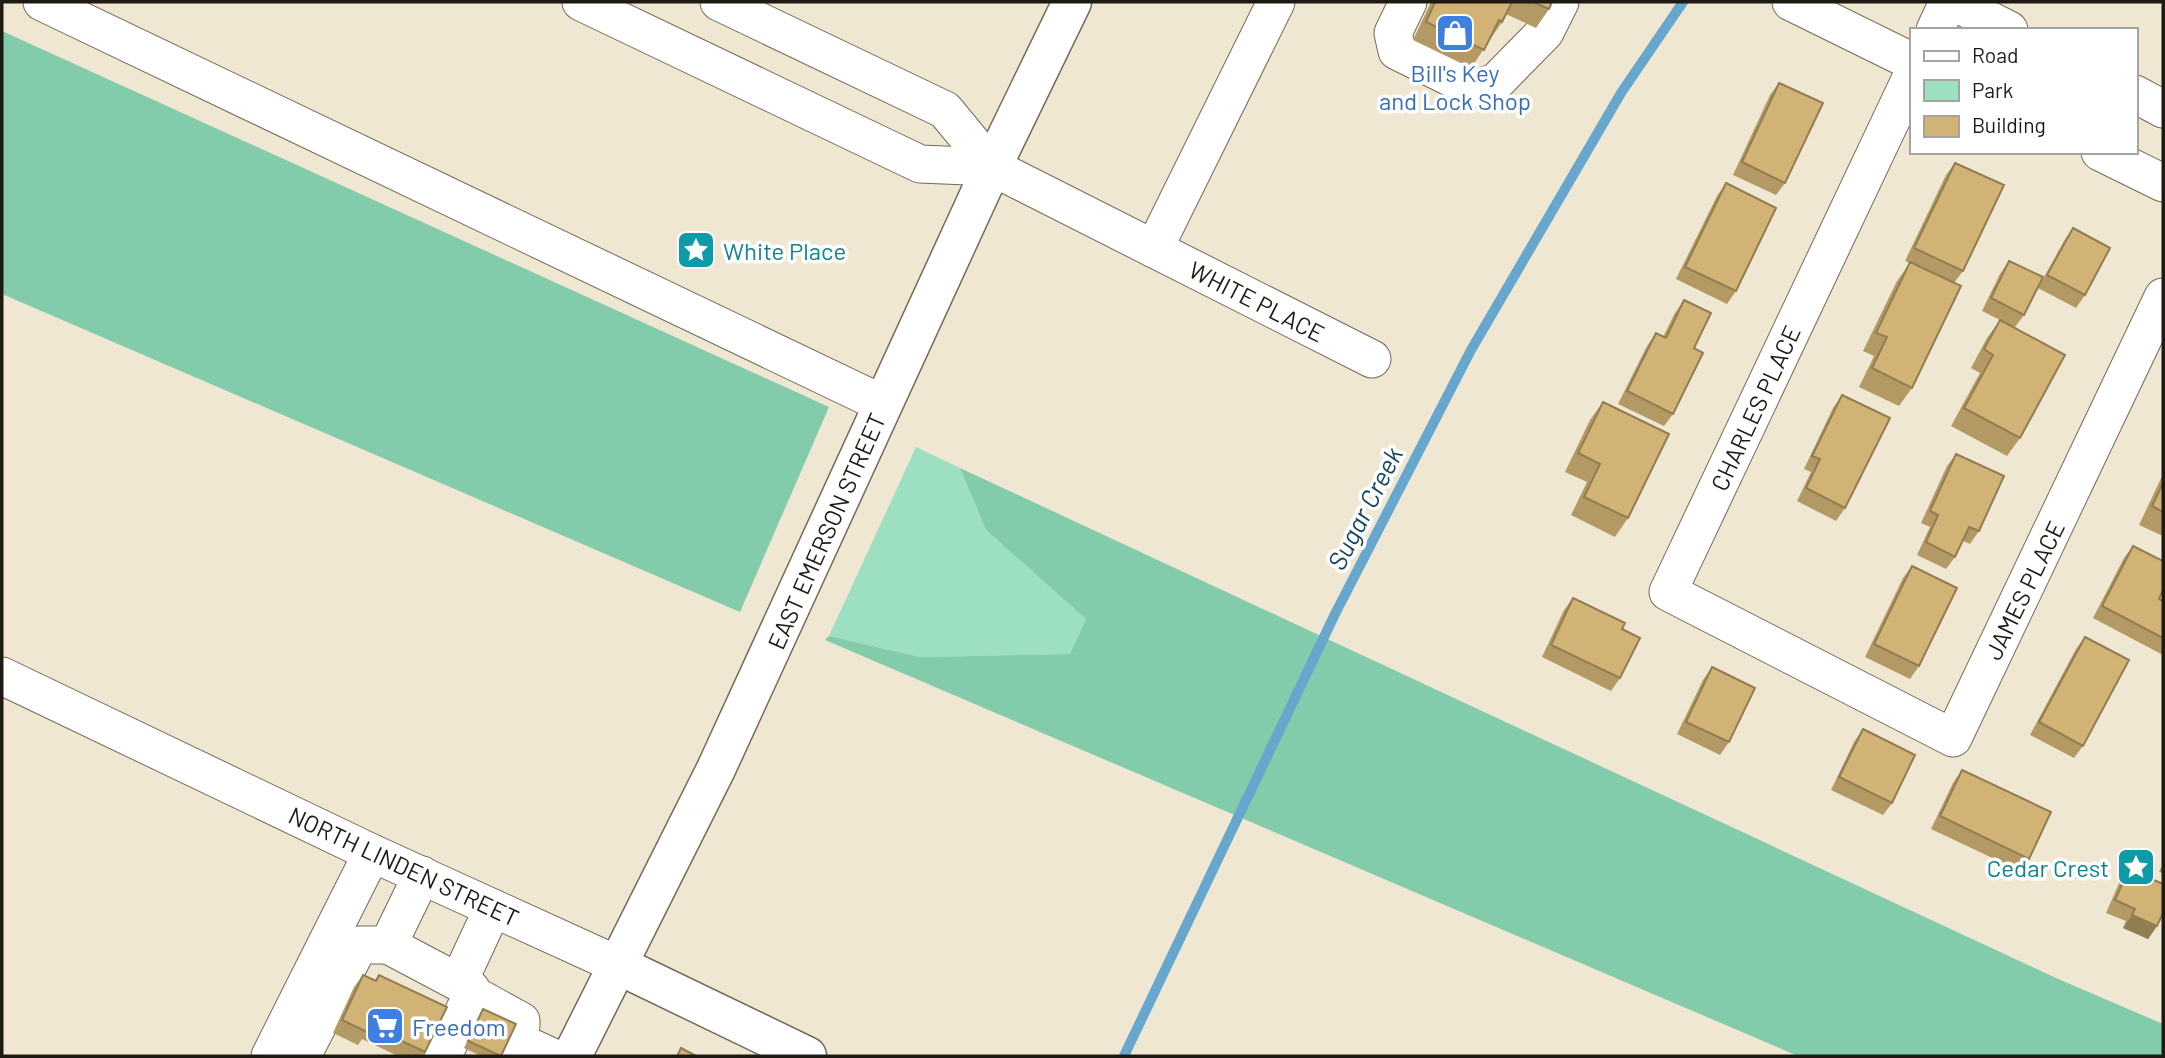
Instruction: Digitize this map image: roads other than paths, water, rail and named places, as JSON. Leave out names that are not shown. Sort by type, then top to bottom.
[{"type":"main road","name":"EAST EMERSON STREET","points":[[572,1056],[716,769],[992,167],[1072,2]]},
{"type":"main road","name":"NORTH LINDEN STREET","points":[[618,965],[807,1056]]},
{"type":"street","points":[[42,2],[883,404]]},
{"type":"street","name":"WHITE PLACE","points":[[581,2],[920,164],[992,167]]},
{"type":"street","name":"WHITE PLACE","points":[[719,2],[945,110],[992,167],[1372,359]]},
{"type":"street","points":[[1154,249],[1276,2]]},
{"type":"street","points":[[1408,2],[1393,33],[1397,51],[1474,89],[1496,82],[1545,32],[1560,2]]},
{"type":"street","points":[[1791,2],[1910,61]]},
{"type":"street","points":[[1936,28],[1948,2]]},
{"type":"street","points":[[1954,2],[2005,28]]},
{"type":"street","name":"CHARLES PLACE","points":[[1810,665],[1668,592],[1910,80]]},
{"type":"street","points":[[2137,95],[2163,108]]},
{"type":"street","points":[[2104,154],[2163,183]]},
{"type":"street","name":"JAMES PLACE","points":[[1810,665],[1953,738],[2163,297]]},
{"type":"street","name":"NORTH LINDEN STREET","points":[[2,676],[372,853],[618,965]]},
{"type":"street","points":[[270,1056],[372,853]]},
{"type":"street","points":[[388,945],[422,875]]},
{"type":"street","points":[[443,1056],[493,908]]},
{"type":"street","points":[[302,1056],[359,945],[388,945],[466,988],[521,1021],[511,1048],[550,1056]]},
{"type":"waterway","name":"Sugar Creek","points":[[1124,1056],[1335,614],[1471,350],[1621,93],[1683,2]]},
{"type":"place","name":"Bill's Key and Lock Shop","points":[[1455,33]]},
{"type":"place","name":"White Place","points":[[696,250]]},
{"type":"place","name":"Cedar Crest","points":[[2136,867]]},
{"type":"place","name":"Freedom","points":[[385,1026]]}]
